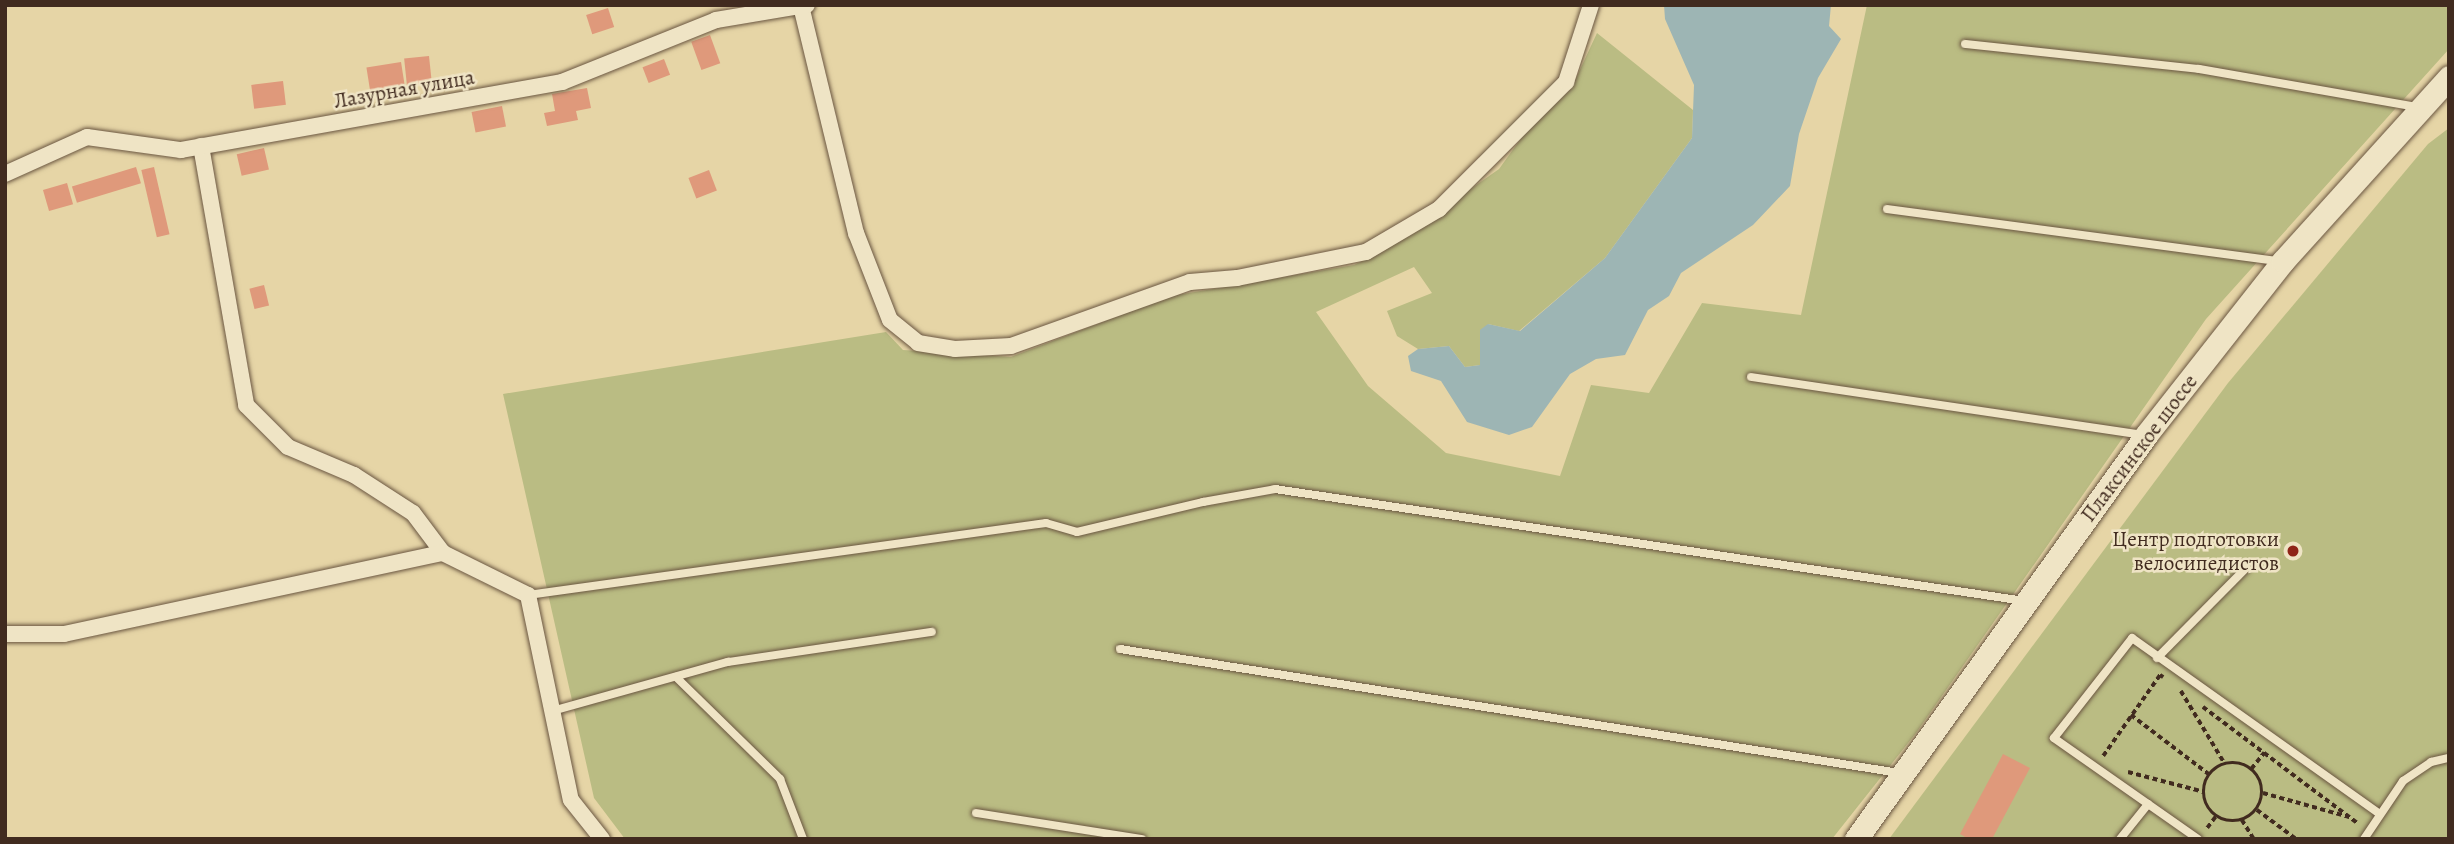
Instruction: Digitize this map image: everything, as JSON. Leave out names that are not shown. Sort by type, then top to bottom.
[{"type":"main road","name":"Плаксинское шоссе","points":[[1863,834],[2146,435],[2283,261],[2449,77]]},
{"type":"street","points":[[804,6],[856,233],[890,320],[918,343],[955,349],[1011,345],[1189,282],[1237,278],[1366,252],[1439,209],[1566,82],[1591,5]]},
{"type":"street","name":"Лазурная улица","points":[[5,174],[87,137],[181,150],[562,82],[716,20],[804,6]]},
{"type":"street","points":[[201,146],[246,405],[288,447],[354,475],[413,513],[443,553],[528,595],[571,800],[602,839]]},
{"type":"street","points":[[5,634],[64,634],[443,553]]},
{"type":"lane","points":[[1965,44],[2199,69],[2421,108]]},
{"type":"lane","points":[[1887,209],[2283,261]]},
{"type":"lane","points":[[1751,377],[2146,435]]},
{"type":"lane","points":[[528,595],[1046,523],[1077,532],[1203,502],[1275,489],[2028,601]]},
{"type":"lane","points":[[2157,658],[2246,568]]},
{"type":"lane","points":[[552,711],[728,662],[932,632]]},
{"type":"lane","points":[[2198,839],[2054,738],[2132,638],[2381,814]]},
{"type":"lane","points":[[1120,649],[1905,774]]},
{"type":"lane","points":[[676,677],[780,779],[803,839]]},
{"type":"lane","points":[[2364,839],[2403,781],[2431,762],[2449,758]]},
{"type":"lane","points":[[2120,839],[2148,804]]},
{"type":"lane","points":[[976,813],[1142,839]]},
{"type":"path","points":[[2112,762],[2101,755],[2160,675],[2192,699]]},
{"type":"path","points":[[2181,691],[2225,764]]},
{"type":"path","points":[[2202,706],[2361,825]]},
{"type":"path","points":[[2131,715],[2210,775]]},
{"type":"path","points":[[2251,769],[2264,752]]},
{"type":"path","points":[[2234,763],[2251,769],[2258,776],[2263,793],[2257,810],[2242,820],[2224,820],[2216,816],[2209,809],[2204,792],[2210,775],[2225,764],[2234,763]]},
{"type":"path","points":[[2143,786],[2122,770],[2204,792]]},
{"type":"path","points":[[2263,793],[2351,818]]},
{"type":"path","points":[[2257,810],[2296,839]]},
{"type":"path","points":[[2242,820],[2254,839]]},
{"type":"green space","points":[[1867,5],[2449,5],[2449,49],[2206,319],[1916,733],[1832,839],[625,839],[594,798],[503,394],[886,332],[903,350],[1011,357],[1171,296],[1354,265],[1386,249],[1499,169],[1525,133],[1571,89],[1597,33],[1693,110],[1692,138],[1605,258],[1519,331],[1488,324],[1480,365],[1465,367],[1449,346],[1418,349],[1397,336],[1387,311],[1432,293],[1414,267],[1316,312],[1368,386],[1446,453],[1560,476],[1591,385],[1649,393],[1702,303],[1801,315]]},
{"type":"green space","name":"Центр подготовки велосипедистов","points":[[2449,128],[2449,839],[1889,839],[2228,383],[2428,144]]},
{"type":"water","points":[[1664,5],[1831,5],[1829,26],[1841,39],[1818,78],[1799,134],[1790,186],[1753,225],[1681,273],[1669,296],[1648,310],[1625,355],[1596,359],[1570,374],[1532,427],[1509,435],[1467,422],[1441,381],[1411,371],[1408,356],[1418,349],[1449,346],[1465,367],[1480,365],[1480,330],[1488,324],[1520,331],[1605,258],[1692,138],[1694,85],[1665,19]]},
{"type":"building","points":[[608,8],[614,27],[592,34],[586,15]]},
{"type":"building","points":[[710,35],[720,63],[701,70],[691,42]]},
{"type":"building","points":[[429,56],[432,83],[407,85],[404,59]]},
{"type":"building","points":[[664,59],[670,75],[649,83],[643,67]]},
{"type":"building","points":[[401,62],[406,92],[371,97],[366,67]]},
{"type":"building","points":[[283,81],[286,105],[254,109],[251,85]]},
{"type":"building","points":[[587,88],[591,108],[576,111],[578,120],[547,126],[544,113],[555,111],[552,94]]},
{"type":"building","points":[[502,106],[506,127],[476,133],[472,112]]},
{"type":"building","points":[[264,148],[269,169],[242,176],[237,154]]},
{"type":"building","points":[[136,167],[141,183],[77,203],[72,187]]},
{"type":"building","points":[[154,167],[170,234],[157,237],[141,170]]},
{"type":"building","points":[[709,170],[717,191],[696,198],[688,178]]},
{"type":"building","points":[[67,183],[73,204],[49,211],[43,190]]},
{"type":"building","points":[[264,285],[269,305],[255,309],[249,289]]},
{"type":"building","points":[[2003,754],[2030,768],[1992,839],[1969,839],[1960,834]]},
{"type":"place","name":"Центр подготовки велосипедистов","points":[[2293,551]]}]
